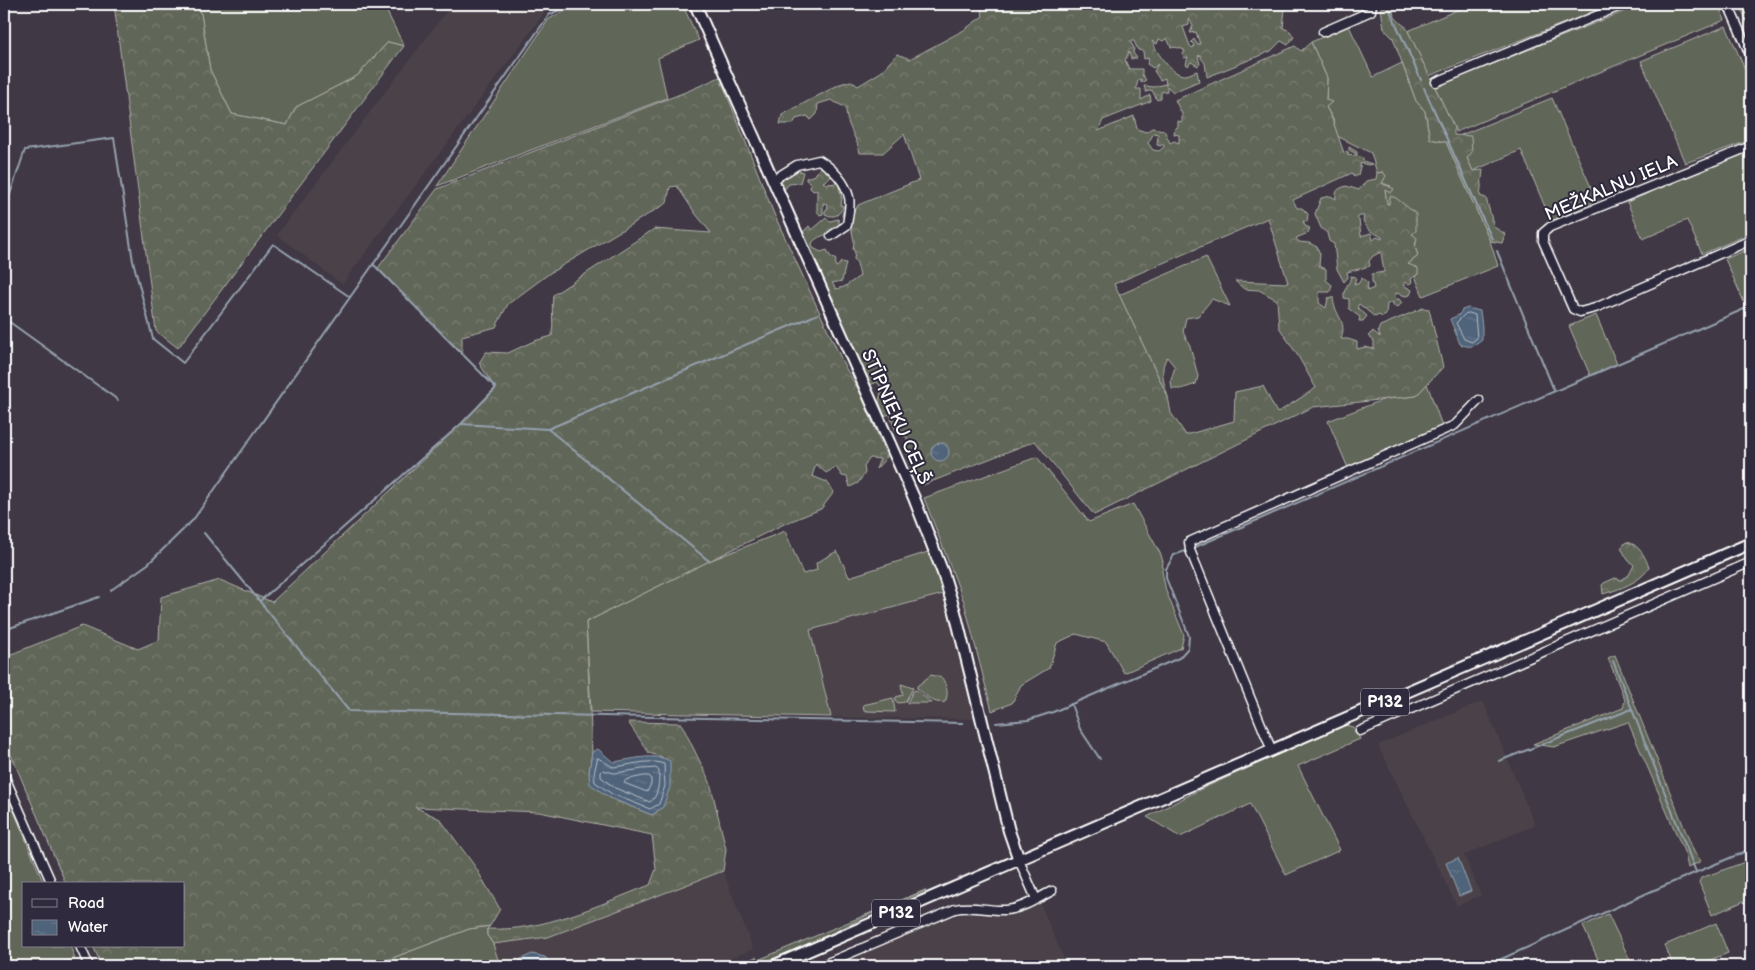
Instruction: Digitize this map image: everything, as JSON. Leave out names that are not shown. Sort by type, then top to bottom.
[{"type":"main road","name":"STĪPNIEKU CEĻŠ","points":[[695,4],[914,498],[943,573],[963,641],[1009,831],[1019,860]]},
{"type":"main road","name":"P132","points":[[773,966],[1751,543]]},
{"type":"street","points":[[1436,82],[1625,4]]},
{"type":"street","points":[[1728,4],[1751,57]]},
{"type":"street","points":[[1323,32],[1372,8]]},
{"type":"street","name":"MEŽKALNU IELA","points":[[1751,146],[1550,226],[1544,233],[1543,241],[1572,309],[1580,312],[1595,308],[1751,240]]},
{"type":"street","points":[[772,180],[797,165],[804,163],[819,160],[832,168],[844,186],[849,198],[847,225],[831,236]]},
{"type":"street","points":[[1272,751],[1190,550],[1189,542],[1337,478],[1454,424],[1479,400]]},
{"type":"street","points":[[1360,731],[1751,562]]},
{"type":"street","points":[[4,775],[51,882]]},
{"type":"street","points":[[1019,860],[1036,899]]},
{"type":"street","points":[[820,966],[955,909],[970,907],[1007,910],[1019,907],[1052,891]]},
{"type":"street","points":[[81,948],[89,966]]},
{"type":"shaded area","points":[[452,4],[551,4],[342,284],[277,235]]},
{"type":"shaded area","points":[[944,595],[972,707],[973,719],[831,717],[810,630]]},
{"type":"shaded area","points":[[1483,701],[1535,825],[1464,855],[1481,895],[1457,906],[1378,745]]},
{"type":"shaded area","points":[[723,871],[753,949],[712,966],[500,966],[493,944],[548,937]]},
{"type":"shaded area","points":[[1040,903],[1067,966],[835,966],[947,918],[969,914],[1009,916]]},
{"type":"green space","points":[[114,4],[194,4],[201,14],[210,70],[232,114],[287,125],[296,107],[357,76],[388,42],[404,46],[178,348],[156,331]]},
{"type":"green space","points":[[194,4],[383,4],[404,46],[388,42],[357,76],[296,107],[287,125],[232,114],[210,70],[201,14]]},
{"type":"green space","points":[[577,4],[682,4],[699,40],[658,58],[667,98],[437,186],[549,19]]},
{"type":"green space","points":[[980,4],[1282,4],[1285,9],[1283,28],[1290,31],[1294,37],[1288,45],[1281,41],[1271,51],[1207,77],[1205,63],[1201,55],[1198,56],[1200,64],[1198,66],[1191,62],[1188,66],[1186,64],[1188,57],[1184,58],[1183,54],[1185,51],[1180,48],[1171,47],[1167,38],[1163,41],[1159,39],[1157,44],[1152,41],[1161,57],[1170,67],[1185,75],[1197,71],[1199,81],[1173,92],[1167,86],[1167,91],[1161,92],[1161,98],[1157,100],[1152,90],[1146,92],[1144,86],[1166,85],[1165,78],[1160,80],[1154,71],[1158,64],[1153,68],[1147,64],[1149,58],[1144,59],[1143,51],[1138,50],[1134,41],[1130,41],[1134,48],[1133,53],[1137,58],[1131,59],[1129,52],[1125,60],[1129,69],[1142,69],[1142,75],[1146,80],[1141,83],[1141,79],[1138,80],[1136,89],[1141,89],[1141,100],[1150,95],[1151,101],[1103,120],[1098,131],[1134,116],[1137,129],[1146,132],[1152,128],[1164,130],[1170,143],[1174,141],[1179,143],[1179,135],[1174,134],[1175,128],[1178,127],[1178,121],[1182,122],[1182,114],[1175,100],[1295,46],[1301,51],[1311,42],[1327,78],[1326,100],[1332,102],[1326,107],[1334,123],[1344,153],[1347,151],[1349,153],[1347,155],[1355,156],[1355,153],[1349,150],[1349,147],[1357,152],[1357,156],[1363,158],[1363,161],[1372,164],[1361,163],[1358,175],[1354,177],[1352,173],[1293,200],[1297,208],[1302,208],[1308,214],[1307,222],[1303,221],[1305,226],[1310,228],[1308,233],[1296,238],[1299,242],[1309,243],[1317,247],[1320,254],[1319,266],[1326,269],[1326,280],[1332,285],[1330,292],[1319,292],[1319,303],[1326,308],[1328,298],[1333,297],[1343,327],[1341,339],[1357,342],[1357,349],[1365,347],[1374,349],[1374,341],[1368,336],[1373,331],[1380,337],[1378,331],[1380,326],[1423,308],[1429,309],[1443,367],[1416,396],[1313,407],[1094,515],[1035,441],[923,485],[915,475],[910,463],[907,437],[897,432],[890,414],[884,416],[879,401],[882,388],[877,382],[870,385],[867,381],[811,252],[806,250],[801,234],[809,226],[812,230],[826,218],[830,221],[838,219],[840,226],[815,240],[812,243],[813,248],[821,252],[827,250],[830,256],[836,260],[835,266],[837,267],[841,262],[846,263],[842,281],[832,283],[836,289],[844,287],[860,276],[854,259],[854,241],[850,222],[842,216],[843,211],[850,208],[856,209],[858,205],[919,180],[904,134],[883,153],[860,153],[847,120],[846,108],[831,100],[818,104],[817,114],[811,120],[807,116],[796,119],[793,124],[780,124],[782,115],[840,84],[851,81],[858,86],[881,72],[897,54],[910,59],[964,30],[983,16]],"holes":[[[1189,19],[1193,25],[1190,33],[1196,32],[1200,44],[1197,44],[1194,39],[1191,42],[1194,45],[1193,48],[1190,46],[1183,27],[1189,25]],[[1154,133],[1158,134],[1157,145],[1161,146],[1163,143],[1164,147],[1159,151],[1153,150],[1148,143]],[[1268,218],[1288,283],[1235,281],[1244,289],[1259,290],[1277,300],[1279,327],[1316,388],[1277,413],[1263,386],[1235,392],[1234,421],[1186,435],[1171,413],[1168,397],[1114,284]]]},
{"type":"green space","points":[[1471,4],[1613,4],[1429,76],[1408,31]]},
{"type":"green space","points":[[1643,4],[1718,4],[1725,20],[1456,132],[1435,87]]},
{"type":"green space","points":[[1739,4],[1751,4],[1751,31]]},
{"type":"green space","points":[[1393,5],[1394,15],[1406,27],[1454,127],[1454,135],[1471,136],[1472,152],[1467,158],[1473,171],[1483,170],[1480,196],[1486,198],[1494,227],[1505,234],[1502,243],[1490,241],[1446,142],[1430,139],[1425,111],[1416,101],[1393,38],[1384,29],[1381,8]]},
{"type":"green space","points":[[1349,26],[1373,77],[1402,63],[1416,101],[1425,111],[1430,139],[1446,142],[1490,241],[1498,266],[1423,296],[1415,276],[1418,274],[1408,264],[1418,256],[1416,244],[1412,234],[1389,204],[1387,204],[1385,190],[1391,186],[1382,183],[1384,179],[1383,172],[1377,173],[1371,153],[1337,136],[1333,119],[1326,107],[1327,78],[1311,42]]},
{"type":"green space","points":[[1726,26],[1751,83],[1751,140],[1685,163],[1641,61]]},
{"type":"green space","points":[[720,77],[774,214],[845,367],[860,392],[887,457],[876,469],[880,459],[870,458],[864,466],[865,473],[858,483],[850,487],[847,477],[842,476],[836,467],[826,473],[816,464],[812,476],[827,482],[834,492],[821,509],[784,524],[586,622],[592,752],[589,773],[610,798],[652,815],[663,807],[662,757],[649,753],[628,722],[681,723],[710,782],[726,849],[723,871],[548,937],[493,944],[487,935],[487,929],[508,929],[549,922],[590,909],[650,885],[656,869],[652,835],[539,812],[415,807],[440,819],[474,865],[500,909],[490,926],[469,929],[371,966],[102,966],[94,948],[185,948],[185,882],[65,882],[4,738],[4,657],[82,626],[138,649],[159,640],[161,597],[220,580],[272,602],[461,424],[495,388],[479,363],[486,352],[508,353],[534,341],[552,336],[553,295],[654,229],[711,233],[677,186],[670,187],[667,203],[550,273],[508,304],[496,327],[462,336],[462,355],[378,268],[437,189]]},
{"type":"green space","points":[[1552,98],[1597,201],[1551,221],[1521,150],[1473,171],[1467,158],[1461,135]]},
{"type":"green space","points":[[1751,151],[1751,233],[1702,254],[1687,220],[1643,239],[1627,202]]},
{"type":"green space","points":[[820,167],[825,167],[832,172],[831,177],[823,182],[827,184],[838,183],[842,198],[841,206],[844,206],[834,216],[825,214],[828,207],[827,204],[823,203],[823,214],[820,215],[817,211],[817,190],[813,191],[810,188],[811,183],[806,180],[806,178],[815,175]]},
{"type":"green space","points":[[798,168],[799,171],[803,172],[800,183],[789,184],[784,190],[779,180]]},
{"type":"green space","points":[[1383,172],[1386,176],[1382,183],[1394,189],[1391,193],[1385,190],[1387,204],[1389,204],[1390,196],[1396,198],[1416,214],[1416,231],[1412,234],[1417,238],[1415,247],[1418,256],[1408,264],[1418,268],[1418,274],[1411,279],[1412,282],[1409,284],[1405,282],[1403,285],[1412,290],[1410,295],[1406,296],[1396,293],[1395,299],[1399,299],[1402,303],[1398,307],[1393,306],[1393,302],[1387,304],[1386,315],[1375,317],[1359,304],[1357,307],[1367,316],[1363,321],[1359,321],[1360,317],[1349,309],[1349,299],[1344,298],[1345,291],[1351,276],[1356,277],[1354,284],[1358,284],[1362,278],[1368,283],[1367,291],[1374,288],[1372,274],[1384,272],[1381,252],[1373,256],[1369,261],[1370,266],[1347,272],[1348,277],[1344,282],[1337,269],[1334,244],[1329,241],[1327,233],[1321,228],[1315,214],[1321,198],[1331,196],[1336,199],[1338,190],[1346,186],[1359,190],[1366,181],[1376,179],[1377,173]],"holes":[[[1364,216],[1363,221],[1369,230],[1382,237],[1382,239],[1377,237],[1373,240],[1371,233],[1361,236],[1359,220],[1357,218]]]},
{"type":"green space","points":[[1751,248],[1751,299],[1744,302],[1725,259]]},
{"type":"green space","points":[[1206,257],[1230,306],[1212,299],[1198,316],[1186,318],[1183,332],[1190,346],[1198,376],[1196,384],[1181,389],[1172,389],[1171,380],[1175,367],[1167,357],[1163,372],[1168,397],[1119,295]]},
{"type":"green space","points":[[1596,315],[1617,364],[1590,375],[1569,326]]},
{"type":"green space","points":[[1427,384],[1442,426],[1348,468],[1328,421],[1385,399],[1416,396]]},
{"type":"green space","points":[[1037,457],[1089,522],[1133,504],[1161,555],[1166,591],[1184,635],[1181,648],[1124,673],[1106,642],[1076,634],[1057,643],[1049,668],[1021,685],[1012,703],[992,711],[964,602],[924,498]]},
{"type":"green space","points":[[785,531],[803,574],[817,570],[816,563],[837,551],[849,577],[928,552],[938,575],[943,594],[810,630],[831,717],[591,712],[586,622],[709,561]]},
{"type":"green space","points":[[1626,542],[1634,545],[1641,551],[1649,568],[1635,582],[1603,594],[1602,585],[1604,583],[1615,578],[1621,580],[1629,575],[1634,565],[1628,560],[1621,548]]},
{"type":"green space","points":[[1615,655],[1694,852],[1701,861],[1688,868],[1685,854],[1628,722],[1554,747],[1533,744],[1623,708],[1625,700],[1608,658]]},
{"type":"green space","points":[[931,675],[942,678],[944,681],[947,693],[945,702],[933,701],[917,688]]},
{"type":"green space","points":[[901,684],[913,688],[905,702],[898,703],[895,700],[896,697],[903,695]]},
{"type":"green space","points":[[916,690],[932,703],[907,703],[913,691]]},
{"type":"green space","points":[[893,698],[895,712],[864,710],[863,705]]},
{"type":"green space","points":[[1345,725],[1353,727],[1360,739],[1298,766],[1340,850],[1286,875],[1250,804],[1180,837],[1147,817],[1201,789]]},
{"type":"green space","points":[[4,787],[43,882],[22,882],[22,948],[71,948],[75,958],[55,966],[4,966]]},
{"type":"green space","points":[[1745,862],[1751,876],[1751,898],[1712,915],[1699,882],[1701,878]]},
{"type":"green space","points":[[925,890],[757,966],[734,966],[756,957],[758,960]]},
{"type":"green space","points":[[1608,914],[1630,960],[1620,966],[1601,966],[1583,926]]},
{"type":"green space","points":[[1716,923],[1728,953],[1695,966],[1673,966],[1665,945]]},
{"type":"green space","points":[[490,926],[487,929],[487,935],[493,944],[500,966],[371,966],[469,929]]},
{"type":"water","points":[[1468,308],[1480,311],[1482,340],[1474,345],[1467,346],[1460,344],[1450,319]]},
{"type":"water","points":[[940,443],[946,446],[949,452],[946,458],[940,461],[934,458],[931,452],[934,446]]},
{"type":"water","points":[[598,749],[613,762],[642,757],[663,758],[670,761],[670,787],[663,807],[652,815],[610,798],[590,784],[589,773],[592,752]]},
{"type":"water","points":[[1458,858],[1471,891],[1459,896],[1446,863]]},
{"type":"water","points":[[532,954],[545,957],[552,966],[517,966],[521,959]]},
{"type":"waterway","points":[[111,590],[148,564],[193,520],[549,15],[572,4]]},
{"type":"waterway","points":[[1388,6],[1421,80]]},
{"type":"waterway","points":[[1424,88],[1492,239]]},
{"type":"waterway","points":[[4,212],[25,150],[114,138],[133,261],[153,339],[183,363],[273,244],[350,297]]},
{"type":"waterway","points":[[1497,251],[1554,390]]},
{"type":"waterway","points":[[260,601],[461,424],[496,388],[373,264]]},
{"type":"waterway","points":[[1193,548],[1751,306]]},
{"type":"waterway","points":[[461,424],[548,429],[818,314]]},
{"type":"waterway","points":[[4,318],[118,400]]},
{"type":"waterway","points":[[548,429],[709,561]]},
{"type":"waterway","points":[[204,533],[349,711],[963,723]]},
{"type":"waterway","points":[[996,723],[1028,720],[1053,712],[1179,658],[1188,648],[1189,636],[1166,578],[1166,569],[1174,555],[1185,551]]},
{"type":"waterway","points":[[4,630],[99,597]]},
{"type":"waterway","points":[[1613,661],[1696,872]]},
{"type":"waterway","points":[[1071,704],[1080,729],[1100,759]]},
{"type":"waterway","points":[[1499,761],[1632,709]]},
{"type":"waterway","points":[[1486,966],[1652,891],[1751,849]]},
{"type":"waterway","points":[[852,966],[857,966]]}]
